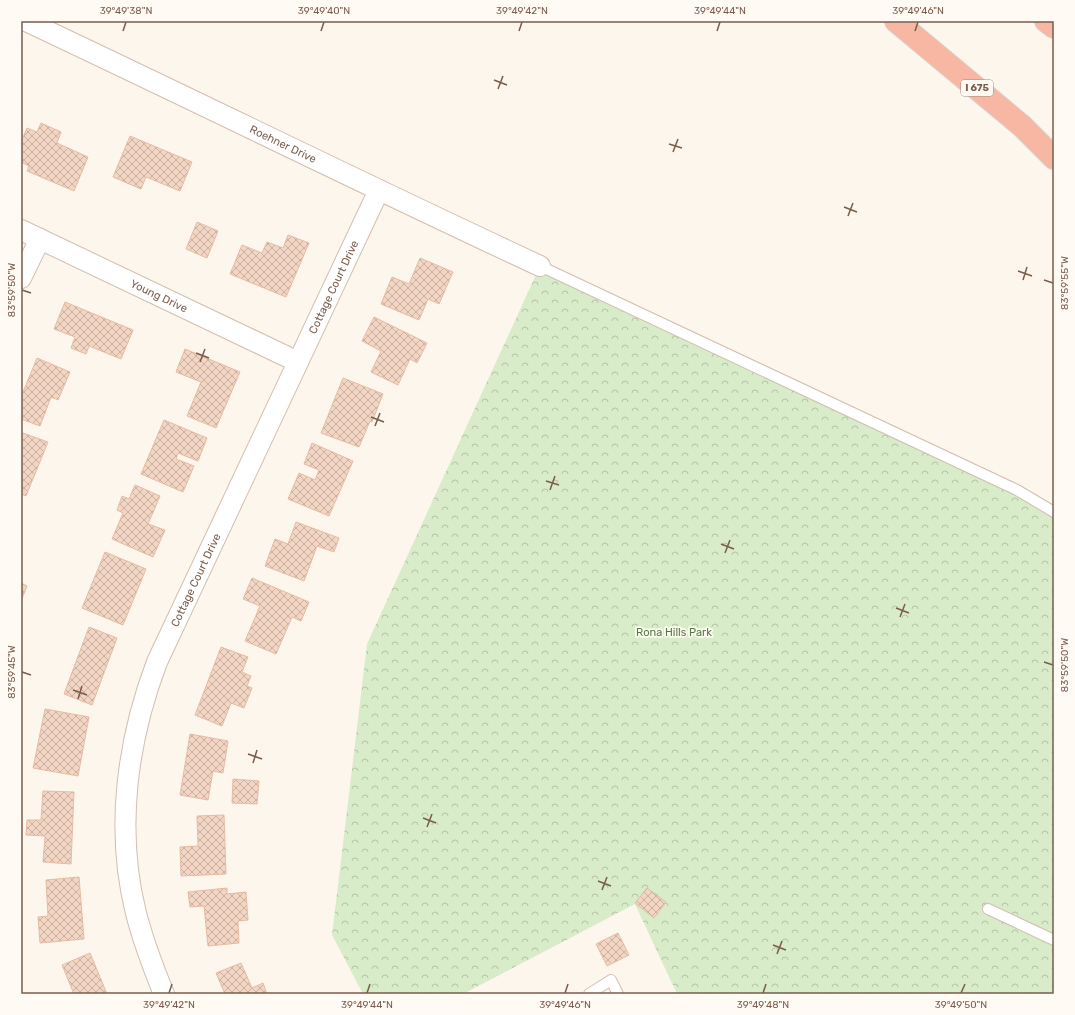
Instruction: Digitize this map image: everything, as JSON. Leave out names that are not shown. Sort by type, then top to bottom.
[{"type":"highway","name":"I 675","points":[[896,21],[1022,126],[1054,158]]},
{"type":"highway","points":[[1046,21],[1054,27]]},
{"type":"street","name":"Roehner Drive","points":[[26,21],[218,111],[379,190],[540,266]]},
{"type":"street","name":"Cottage Court Drive","points":[[164,994],[146,950],[136,912],[129,875],[126,832],[127,788],[139,717],[157,662],[379,190]]},
{"type":"street","name":"Young Drive","points":[[21,230],[298,362]]},
{"type":"street","points":[[21,278],[40,239]]},
{"type":"lane","points":[[540,266],[1017,490],[1054,512]]},
{"type":"lane","points":[[988,909],[1054,940]]},
{"type":"lane","points":[[589,994],[610,980],[618,994]]},
{"type":"green space","name":"Rona Hills Park","points":[[540,266],[1054,512],[1054,994],[677,994],[635,904],[463,994],[363,994],[332,935],[367,644]]},
{"type":"building","points":[[41,123],[61,132],[57,143],[88,157],[74,191],[27,171],[29,166],[21,162],[21,142],[27,128],[37,132]]},
{"type":"building","points":[[130,136],[192,162],[180,191],[146,177],[141,189],[113,177]]},
{"type":"building","points":[[197,222],[218,231],[207,258],[186,249]]},
{"type":"building","points":[[288,235],[309,243],[286,297],[230,274],[242,245],[262,253],[267,242],[283,248]]},
{"type":"building","points":[[420,258],[453,272],[439,304],[428,299],[419,320],[381,304],[392,277],[409,284]]},
{"type":"building","points":[[65,302],[133,330],[121,359],[89,346],[86,354],[71,348],[75,337],[54,329]]},
{"type":"building","points":[[374,317],[427,343],[417,363],[410,359],[398,385],[371,372],[381,351],[362,341]]},
{"type":"building","points":[[185,349],[240,372],[216,428],[187,416],[201,382],[176,372]]},
{"type":"building","points":[[37,358],[70,372],[58,400],[51,397],[40,426],[21,419],[21,397]]},
{"type":"building","points":[[343,378],[383,394],[372,422],[370,421],[359,447],[321,433]]},
{"type":"building","points":[[164,420],[207,438],[198,461],[178,453],[176,459],[194,466],[183,492],[141,474]]},
{"type":"building","points":[[23,433],[48,442],[26,496],[21,494],[21,439]]},
{"type":"building","points":[[312,443],[353,461],[329,516],[288,499],[299,473],[315,480],[319,470],[304,464]]},
{"type":"building","points":[[135,485],[160,496],[148,524],[165,530],[153,557],[112,539],[123,513],[117,510],[122,496],[129,499]]},
{"type":"building","points":[[296,522],[339,538],[334,552],[317,546],[304,581],[265,566],[275,539],[288,544]]},
{"type":"building","points":[[105,552],[146,569],[123,625],[82,608]]},
{"type":"building","points":[[252,578],[309,602],[301,621],[292,617],[276,654],[245,641],[260,606],[243,599]]},
{"type":"building","points":[[21,583],[27,586],[21,601]]},
{"type":"building","points":[[89,627],[117,638],[92,705],[64,694]]},
{"type":"building","points":[[221,647],[248,657],[242,672],[251,676],[247,686],[252,688],[244,708],[231,703],[222,726],[195,715]]},
{"type":"building","points":[[45,709],[89,717],[78,776],[33,768]]},
{"type":"building","points":[[190,734],[228,741],[223,773],[213,771],[208,800],[180,795]]},
{"type":"building","points":[[233,779],[259,781],[257,804],[232,803]]},
{"type":"building","points":[[43,791],[74,792],[71,864],[43,862],[45,836],[26,835],[27,820],[41,820]]},
{"type":"building","points":[[224,815],[226,874],[181,876],[180,847],[198,846],[197,816]]},
{"type":"building","points":[[79,877],[84,939],[40,943],[38,917],[48,916],[46,880]]},
{"type":"building","points":[[227,888],[227,894],[246,892],[248,920],[238,921],[239,943],[208,946],[204,906],[190,907],[188,892]]},
{"type":"building","points":[[647,888],[666,902],[654,918],[635,903]]},
{"type":"building","points":[[618,933],[629,955],[607,966],[596,944]]},
{"type":"building","points":[[90,953],[107,994],[74,994],[62,965]]},
{"type":"building","points":[[241,963],[252,988],[263,983],[267,994],[225,994],[216,973]]}]
